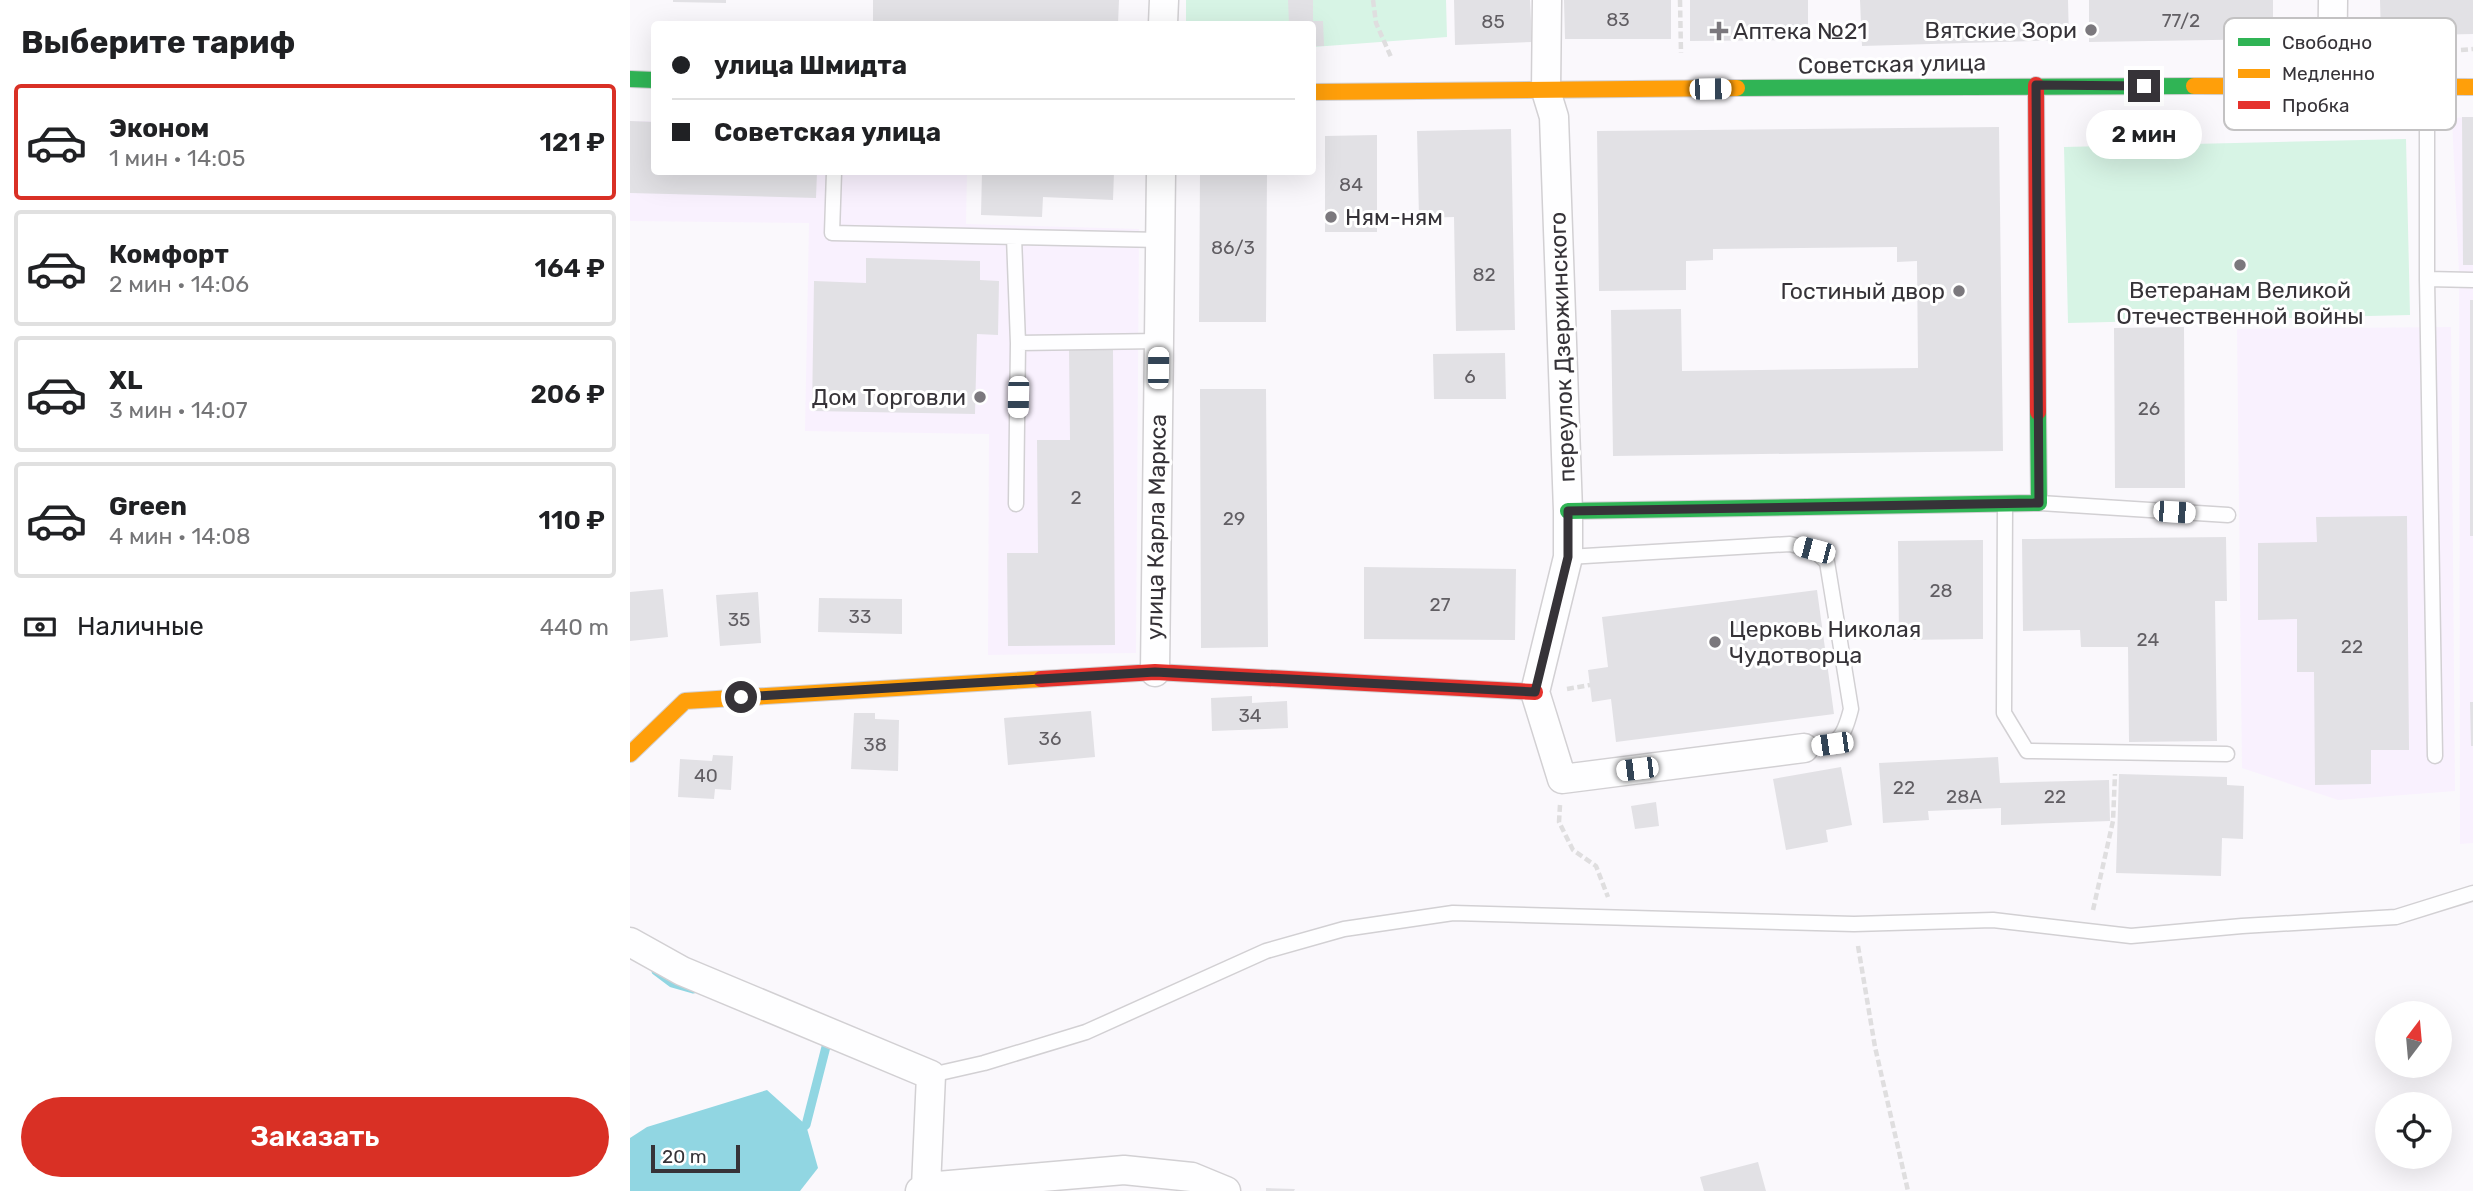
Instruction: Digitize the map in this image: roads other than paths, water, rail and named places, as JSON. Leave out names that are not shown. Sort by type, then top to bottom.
[{"type":"street","points":[[1163,21],[1164,0]]},
{"type":"street","name":"переулок Дзержинского","points":[[1535,692],[1568,557],[1554,117],[1546,91],[1547,0]]},
{"type":"street","points":[[2333,0],[2333,18]]},
{"type":"street","points":[[630,79],[651,80]]},
{"type":"street","points":[[1568,511],[2039,503],[2036,85]]},
{"type":"street","name":"Советская улица","points":[[1316,92],[2036,85],[2224,86]]},
{"type":"street","name":"улица Карла Маркса","points":[[1155,672],[1161,175]]},
{"type":"street","points":[[630,754],[685,701],[1155,672],[1535,692],[1562,779],[1804,748]]},
{"type":"street","points":[[630,942],[682,971],[931,1074],[923,1189],[1124,1170],[1192,1177],[1226,1191]]},
{"type":"lane","points":[[2427,130],[2435,756]]},
{"type":"lane","points":[[834,175],[832,233],[1160,240]]},
{"type":"lane","points":[[1014,237],[1018,343],[1016,504]]},
{"type":"lane","points":[[2427,279],[2473,279]]},
{"type":"lane","points":[[1018,343],[1159,341]]},
{"type":"lane","points":[[2039,503],[2228,515]]},
{"type":"lane","points":[[2005,504],[2004,713],[2027,751],[2227,754]]},
{"type":"lane","points":[[1568,557],[1790,544],[1814,550],[1827,562],[1851,709],[1845,731],[1832,744],[1804,748]]},
{"type":"lane","points":[[931,1074],[984,1063],[1086,1032],[1266,951],[1344,929],[1453,913],[1854,924],[1993,920],[2131,936],[2396,917],[2473,893]]},
{"type":"water","points":[[767,1090],[806,1125],[818,1168],[800,1191],[630,1191],[630,1138],[647,1127]]},
{"type":"waterway","points":[[656,971],[672,983],[693,989]]},
{"type":"waterway","points":[[799,1129],[806,1125],[829,1035]]},
{"type":"place","name":"Вятские Зори","points":[[2091,30]]},
{"type":"place","name":"Аптека №21","points":[[1719,31]]},
{"type":"place","name":"Ням-ням","points":[[1331,217]]},
{"type":"place","name":"Ветеранам Великой Отечественной войны","points":[[2240,265]]},
{"type":"place","name":"Гостиный двор","points":[[1959,291]]},
{"type":"place","name":"Дом Торговли","points":[[980,397]]},
{"type":"place","name":"Церковь Николая Чудотворца","points":[[1715,642]]}]
